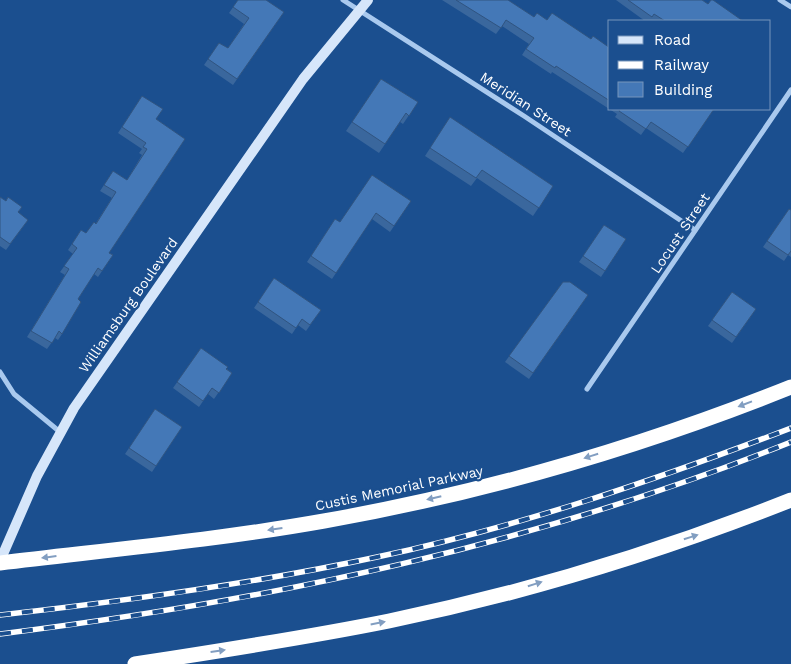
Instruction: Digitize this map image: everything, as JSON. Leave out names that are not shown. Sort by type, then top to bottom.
[{"type":"highway","name":"Custis Memorial Parkway","points":[[0,562],[274,529],[431,499],[593,456],[791,387]]},
{"type":"highway","points":[[135,664],[327,633],[494,596],[699,535],[791,500]]},
{"type":"main road","name":"Williamsburg Boulevard","points":[[0,562],[37,476],[79,400],[303,79],[361,11],[368,0]]},
{"type":"street","name":"Meridian Street","points":[[343,0],[524,116],[695,230]]},
{"type":"street","points":[[780,0],[791,7]]},
{"type":"street","name":"Locust Street","points":[[587,389],[791,90]]},
{"type":"street","points":[[0,372],[14,394],[60,432]]},
{"type":"building","points":[[238,0],[266,0],[284,12],[237,79],[208,59],[219,43],[228,48],[249,18],[233,7]]},
{"type":"building","points":[[456,0],[508,0],[534,17],[537,13],[547,20],[552,13],[591,39],[593,36],[608,47],[608,100],[526,49],[534,38],[506,20],[501,28]]},
{"type":"building","points":[[628,0],[702,0],[708,4],[713,0],[742,20],[663,20],[654,14],[652,17]]},
{"type":"building","points":[[381,79],[418,102],[409,116],[406,113],[385,144],[352,122]]},
{"type":"building","points":[[142,96],[163,109],[156,119],[185,139],[109,253],[113,255],[102,271],[98,268],[78,299],[81,302],[62,334],[59,331],[52,343],[31,331],[69,269],[64,266],[77,248],[72,244],[81,230],[86,233],[94,222],[96,224],[116,192],[104,185],[113,171],[127,180],[147,149],[143,147],[146,143],[122,127]]},
{"type":"building","points":[[713,110],[688,147],[651,122],[646,129],[619,111]]},
{"type":"building","points":[[450,117],[553,186],[539,208],[482,170],[476,178],[430,148]]},
{"type":"building","points":[[372,175],[411,201],[394,226],[376,213],[336,273],[311,256],[335,219],[340,222]]},
{"type":"building","points":[[0,197],[6,201],[8,197],[22,207],[18,212],[28,220],[10,244],[0,237]]},
{"type":"building","points":[[789,209],[791,210],[791,251],[788,255],[767,241]]},
{"type":"building","points":[[604,225],[626,239],[605,271],[583,256]]},
{"type":"building","points":[[274,278],[321,310],[310,325],[302,319],[296,328],[258,302]]},
{"type":"building","points":[[563,282],[570,282],[588,295],[533,373],[509,356]]},
{"type":"building","points":[[732,292],[756,309],[736,337],[712,320]]},
{"type":"building","points":[[201,348],[228,367],[226,369],[232,373],[219,393],[212,388],[203,401],[177,382]]},
{"type":"building","points":[[155,409],[182,427],[156,466],[129,448]]},
{"type":"railway","points":[[0,615],[142,598],[236,584],[330,567],[430,545],[482,532],[586,501],[689,466],[791,428]]},
{"type":"railway","points":[[0,634],[203,604],[402,564],[598,511],[791,442]]}]
